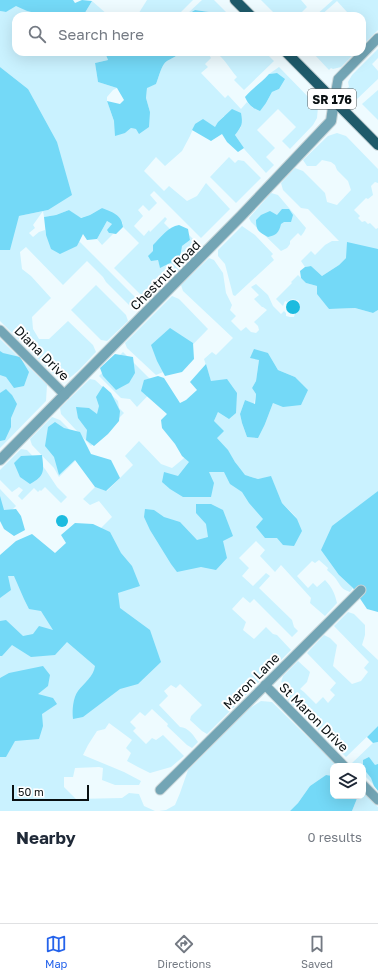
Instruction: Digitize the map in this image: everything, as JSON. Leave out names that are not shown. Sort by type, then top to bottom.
[{"type":"main road","points":[[235,0],[247,12]]},
{"type":"main road","name":"SR 176","points":[[290,56],[378,145]]},
{"type":"street","points":[[366,50],[378,38]]},
{"type":"street","points":[[334,101],[338,79],[360,56]]},
{"type":"street","name":"Chestnut Road","points":[[0,460],[230,227],[331,121],[334,101]]},
{"type":"street","name":"Diana Drive","points":[[0,330],[65,395]]},
{"type":"street","name":"Maron Lane","points":[[160,790],[361,590]]},
{"type":"street","name":"St Maron Drive","points":[[265,686],[341,763]]},
{"type":"street","points":[[366,788],[378,800]]},
{"type":"shaded area","points":[[0,0],[73,0],[75,3],[82,0],[92,1],[85,12],[31,12],[16,6],[6,12],[0,11]]},
{"type":"shaded area","points":[[147,0],[193,0],[181,12],[140,12]]},
{"type":"shaded area","points":[[202,0],[214,0],[226,12],[195,10],[189,12]]},
{"type":"shaded area","points":[[261,0],[301,0],[307,7],[302,12],[273,12]]},
{"type":"shaded area","points":[[333,0],[378,0],[378,30],[366,42],[366,12],[347,12],[337,1],[325,12],[320,12]]},
{"type":"shaded area","points":[[92,1],[105,12],[85,12]]},
{"type":"shaded area","points":[[16,5],[31,12],[12,12],[12,56],[106,56],[108,60],[95,63],[98,82],[117,88],[107,97],[107,101],[114,121],[125,133],[131,128],[136,129],[150,112],[146,98],[147,87],[156,84],[165,63],[176,56],[210,56],[211,58],[205,64],[208,67],[201,73],[225,98],[228,95],[241,109],[247,102],[253,108],[266,103],[272,92],[279,89],[277,73],[269,74],[279,67],[318,107],[317,118],[313,125],[290,149],[282,141],[296,127],[278,109],[257,130],[275,148],[266,157],[274,165],[266,173],[245,150],[235,135],[241,127],[224,116],[215,128],[195,124],[182,151],[165,166],[156,157],[144,171],[164,191],[169,186],[187,201],[197,196],[206,183],[230,209],[201,238],[154,191],[150,195],[157,203],[149,211],[143,205],[138,210],[143,216],[134,226],[144,236],[165,217],[167,219],[164,223],[170,229],[153,245],[160,267],[190,240],[189,235],[197,243],[199,250],[149,300],[143,297],[114,268],[139,243],[123,227],[123,223],[102,208],[90,215],[80,218],[69,210],[56,215],[44,217],[43,211],[48,210],[28,89],[0,67],[0,11],[6,12]]},
{"type":"shaded area","points":[[195,10],[209,12],[192,12]]},
{"type":"shaded area","points":[[378,49],[378,58],[372,64],[378,71],[378,79],[357,99],[347,88],[349,87],[348,82],[352,75]]},
{"type":"shaded area","points":[[106,56],[176,56],[165,63],[156,84],[147,88],[146,98],[150,112],[149,127],[139,134],[136,129],[131,128],[125,133],[115,136],[114,121],[107,101],[120,104],[124,100],[117,88],[98,82],[95,63],[108,60]]},
{"type":"shaded area","points":[[219,56],[269,56],[274,61],[244,90],[234,80],[237,77]]},
{"type":"shaded area","points":[[316,56],[352,56],[341,67],[331,68],[329,70]]},
{"type":"shaded area","points":[[0,67],[28,89],[57,142],[72,195],[48,210],[19,216],[10,250],[0,250]]},
{"type":"shaded area","points":[[277,73],[285,79],[279,89],[272,92],[260,111],[249,104],[245,97],[269,74]]},
{"type":"shaded area","points":[[378,90],[378,120],[362,104]]},
{"type":"shaded area","points":[[232,109],[241,113],[242,117],[241,125],[235,135],[244,148],[238,152],[227,142],[222,134],[211,141],[192,130],[195,124],[203,119],[215,127],[218,122]]},
{"type":"shaded area","points":[[337,133],[346,136],[378,169],[378,183],[375,182],[371,186],[373,195],[368,199],[366,198],[354,210],[360,216],[358,218],[362,222],[365,221],[368,224],[370,223],[376,229],[378,228],[378,263],[346,258],[339,265],[322,276],[311,266],[305,267],[301,261],[311,251],[315,255],[325,245],[332,241],[339,241],[308,209],[301,208],[283,190],[281,183],[295,168],[303,171],[325,193],[327,202],[337,205],[351,190],[348,181],[331,162],[322,160],[316,166],[307,166],[303,160],[328,136]]},
{"type":"shaded area","points":[[229,157],[235,163],[238,160],[244,161],[261,178],[236,203],[210,177]]},
{"type":"shaded area","points":[[271,193],[278,195],[306,228],[301,236],[298,233],[290,241],[287,248],[281,251],[251,222],[249,218]]},
{"type":"shaded area","points":[[102,208],[116,214],[121,220],[123,227],[116,234],[109,233],[107,230],[112,224],[107,221],[97,239],[87,240],[83,234],[77,246],[60,254],[51,249],[46,235],[44,217],[56,215],[69,210],[81,218]]},
{"type":"shaded area","points":[[282,209],[289,209],[293,215],[291,222],[284,222],[281,224],[277,233],[273,235],[268,237],[262,234],[257,227],[256,220],[261,215],[270,211],[277,215]]},
{"type":"shaded area","points":[[43,211],[33,225],[35,228],[29,233],[33,237],[39,232],[45,230],[46,235],[77,246],[79,241],[139,301],[142,307],[138,311],[132,308],[87,261],[63,285],[26,247],[20,252],[22,269],[31,276],[51,298],[32,317],[33,329],[39,339],[49,339],[68,321],[93,345],[96,352],[78,371],[67,379],[61,378],[52,373],[0,321],[0,235],[19,216]]},
{"type":"shaded area","points":[[107,221],[112,224],[109,233],[113,234],[102,245],[97,239]]},
{"type":"shaded area","points":[[179,225],[188,229],[190,240],[182,246],[180,258],[160,268],[158,260],[151,261],[148,256],[153,251],[153,245],[168,230]]},
{"type":"shaded area","points":[[242,226],[255,235],[273,254],[271,256],[274,260],[235,296],[233,295],[225,264],[218,256],[218,250]]},
{"type":"shaded area","points":[[347,242],[378,249],[378,310],[373,313],[355,308],[329,309],[317,294],[317,286],[306,283],[301,278],[300,271],[305,267],[311,266],[322,276],[339,265],[346,258]]},
{"type":"shaded area","points":[[209,258],[214,260],[223,273],[226,293],[232,305],[230,310],[236,316],[231,321],[241,331],[246,327],[251,332],[256,333],[259,330],[258,326],[254,322],[267,310],[254,299],[259,295],[251,287],[256,284],[268,295],[273,306],[281,314],[284,311],[286,316],[294,317],[295,313],[299,311],[299,301],[293,299],[287,302],[285,301],[283,306],[276,299],[298,275],[306,283],[317,286],[329,309],[355,308],[373,313],[378,310],[378,491],[357,508],[339,575],[353,588],[350,592],[343,588],[327,570],[328,568],[319,560],[315,563],[312,561],[297,576],[308,588],[313,583],[317,587],[325,580],[330,585],[337,603],[325,616],[310,603],[311,598],[281,565],[275,572],[260,556],[265,550],[256,541],[239,558],[249,568],[242,576],[253,586],[266,573],[270,576],[259,588],[292,620],[294,627],[298,631],[292,637],[254,599],[250,603],[243,597],[232,609],[246,622],[243,630],[254,639],[266,627],[273,634],[277,635],[291,650],[207,734],[190,720],[191,716],[202,705],[180,684],[176,688],[171,685],[164,691],[168,696],[159,705],[180,727],[188,730],[195,737],[198,742],[192,748],[167,726],[168,724],[152,709],[145,716],[140,712],[130,722],[136,728],[133,731],[146,744],[152,738],[156,740],[163,735],[184,756],[171,767],[150,773],[127,761],[131,753],[126,748],[132,740],[109,723],[105,729],[97,731],[83,755],[124,772],[141,781],[139,785],[115,785],[102,780],[103,768],[99,767],[75,768],[73,777],[64,777],[64,787],[76,799],[122,798],[129,793],[139,794],[144,806],[155,811],[0,811],[0,565],[116,613],[94,535],[112,517],[99,501],[90,505],[83,499],[95,487],[107,491],[133,465],[125,456],[139,441],[161,464],[172,468],[183,459],[206,434],[237,465],[217,438],[214,421],[218,412],[204,359],[212,352],[216,355],[233,338],[183,291],[181,285]],"holes":[[[268,353],[278,370],[295,377],[273,403],[265,424],[247,437],[240,414],[245,400],[254,404],[256,394],[252,388],[256,381],[259,360]],[[248,476],[258,479],[271,477],[282,503],[297,518]]]},
{"type":"shaded area","points":[[96,285],[126,315],[128,321],[107,341],[101,340],[71,310]]},
{"type":"shaded area","points":[[172,296],[179,299],[208,329],[168,370],[156,375],[127,348],[125,343]]},
{"type":"shaded area","points":[[293,300],[298,302],[300,307],[298,312],[293,314],[288,312],[286,307],[288,302]]},
{"type":"shaded area","points":[[170,328],[193,343],[194,359],[182,372],[165,376],[151,345]]},
{"type":"shaded area","points":[[0,339],[47,385],[46,401],[0,448]]},
{"type":"shaded area","points":[[254,349],[268,353],[278,370],[295,377],[308,390],[301,405],[283,407],[273,403],[258,438],[247,437],[240,414],[245,400],[255,404],[256,394],[252,388],[256,381],[259,360],[250,358]]},
{"type":"shaded area","points":[[0,351],[20,357],[29,372],[24,386],[14,388],[6,377],[0,375]]},
{"type":"shaded area","points":[[123,352],[157,386],[137,407],[130,399],[121,398],[99,376]]},
{"type":"shaded area","points":[[115,354],[133,357],[135,373],[129,383],[116,390],[103,376],[100,368]]},
{"type":"shaded area","points":[[206,364],[211,381],[227,379],[237,393],[236,413],[229,419],[218,412],[214,421],[224,431],[217,438],[228,450],[245,475],[258,479],[271,476],[282,503],[297,519],[302,531],[294,546],[283,545],[277,538],[265,538],[256,527],[263,519],[249,503],[242,492],[230,484],[224,472],[209,472],[214,483],[211,497],[183,497],[162,482],[164,472],[178,476],[189,462],[182,456],[175,444],[162,428],[161,420],[167,414],[141,391],[144,380],[158,376],[164,378],[180,403],[186,400],[197,390],[190,382]]},
{"type":"shaded area","points":[[90,379],[95,380],[118,401],[119,408],[124,413],[91,446],[61,414],[60,408]]},
{"type":"shaded area","points":[[103,386],[111,393],[120,411],[119,421],[108,434],[94,446],[86,440],[87,430],[78,418],[76,407],[89,408],[97,414],[99,406],[96,397]]},
{"type":"shaded area","points":[[6,389],[12,395],[17,404],[11,418],[11,427],[5,440],[0,441],[0,393]]},
{"type":"shaded area","points":[[52,417],[60,420],[88,448],[59,477],[54,468],[32,445],[30,439]]},
{"type":"shaded area","points":[[55,422],[64,428],[80,432],[91,454],[111,460],[120,478],[106,491],[95,487],[75,460],[59,475],[54,457],[45,446],[48,427]]},
{"type":"shaded area","points":[[21,449],[27,450],[45,469],[57,487],[67,497],[61,503],[45,487],[38,492],[34,488],[22,500],[18,496],[23,490],[19,487],[12,492],[0,480],[0,470]]},
{"type":"shaded area","points":[[42,455],[43,469],[41,476],[30,484],[20,477],[14,463],[21,456]]},
{"type":"shaded area","points":[[0,489],[16,506],[0,522]]},
{"type":"shaded area","points":[[378,491],[378,612],[367,609],[353,588],[339,575],[321,550],[332,526]]},
{"type":"shaded area","points":[[0,496],[4,510],[16,509],[21,516],[25,530],[14,536],[4,529],[0,521]]},
{"type":"shaded area","points":[[196,504],[211,504],[223,510],[233,536],[223,541],[227,558],[216,570],[201,567],[177,572],[150,530],[144,517],[145,509],[154,510],[164,517],[180,522],[197,540],[208,537],[206,524],[196,513]]},
{"type":"shaded area","points":[[62,515],[66,517],[68,521],[66,525],[62,527],[58,525],[56,521],[58,517]]},
{"type":"shaded area","points":[[75,523],[93,524],[110,532],[121,553],[132,566],[140,586],[118,593],[120,608],[150,630],[161,662],[138,684],[120,689],[83,717],[73,719],[75,697],[78,691],[91,676],[95,666],[67,642],[55,655],[31,657],[12,645],[2,656],[0,656],[0,621],[6,620],[23,636],[33,634],[39,626],[53,630],[41,611],[29,609],[14,576],[8,576],[11,590],[0,598],[0,555],[16,541],[32,534],[55,553],[66,543],[61,535]]},
{"type":"shaded area","points":[[348,612],[354,614],[365,625],[365,635],[362,645],[378,660],[378,726],[346,757],[283,695],[281,687],[286,685],[281,682],[283,676],[298,661],[310,672],[307,682],[300,689],[316,704],[323,697],[328,703],[335,695],[330,690],[336,683],[307,653],[324,635],[330,638],[337,645],[333,666],[352,684],[361,681],[368,672],[364,668],[369,662],[334,626]]},
{"type":"shaded area","points":[[43,666],[50,675],[48,686],[38,694],[53,698],[57,704],[42,714],[43,726],[39,739],[15,741],[6,757],[0,757],[0,678],[9,673]]},
{"type":"shaded area","points":[[261,701],[272,702],[334,763],[330,763],[330,776],[326,775],[310,786],[298,803],[290,811],[159,811],[166,810],[175,805],[188,770],[250,708]]},
{"type":"shaded area","points":[[378,726],[378,742],[373,743],[367,737]]},
{"type":"shaded area","points":[[378,742],[378,789],[366,777],[366,763],[352,763],[373,743]]},
{"type":"shaded area","points":[[369,757],[375,765],[378,764],[378,791],[366,772],[366,763],[363,763],[363,760]]},
{"type":"shaded area","points":[[326,775],[330,776],[330,799],[357,799],[352,811],[290,811],[298,803],[310,786]]},
{"type":"shaded area","points":[[366,795],[378,807],[378,811],[352,811],[357,799],[366,799]]}]
